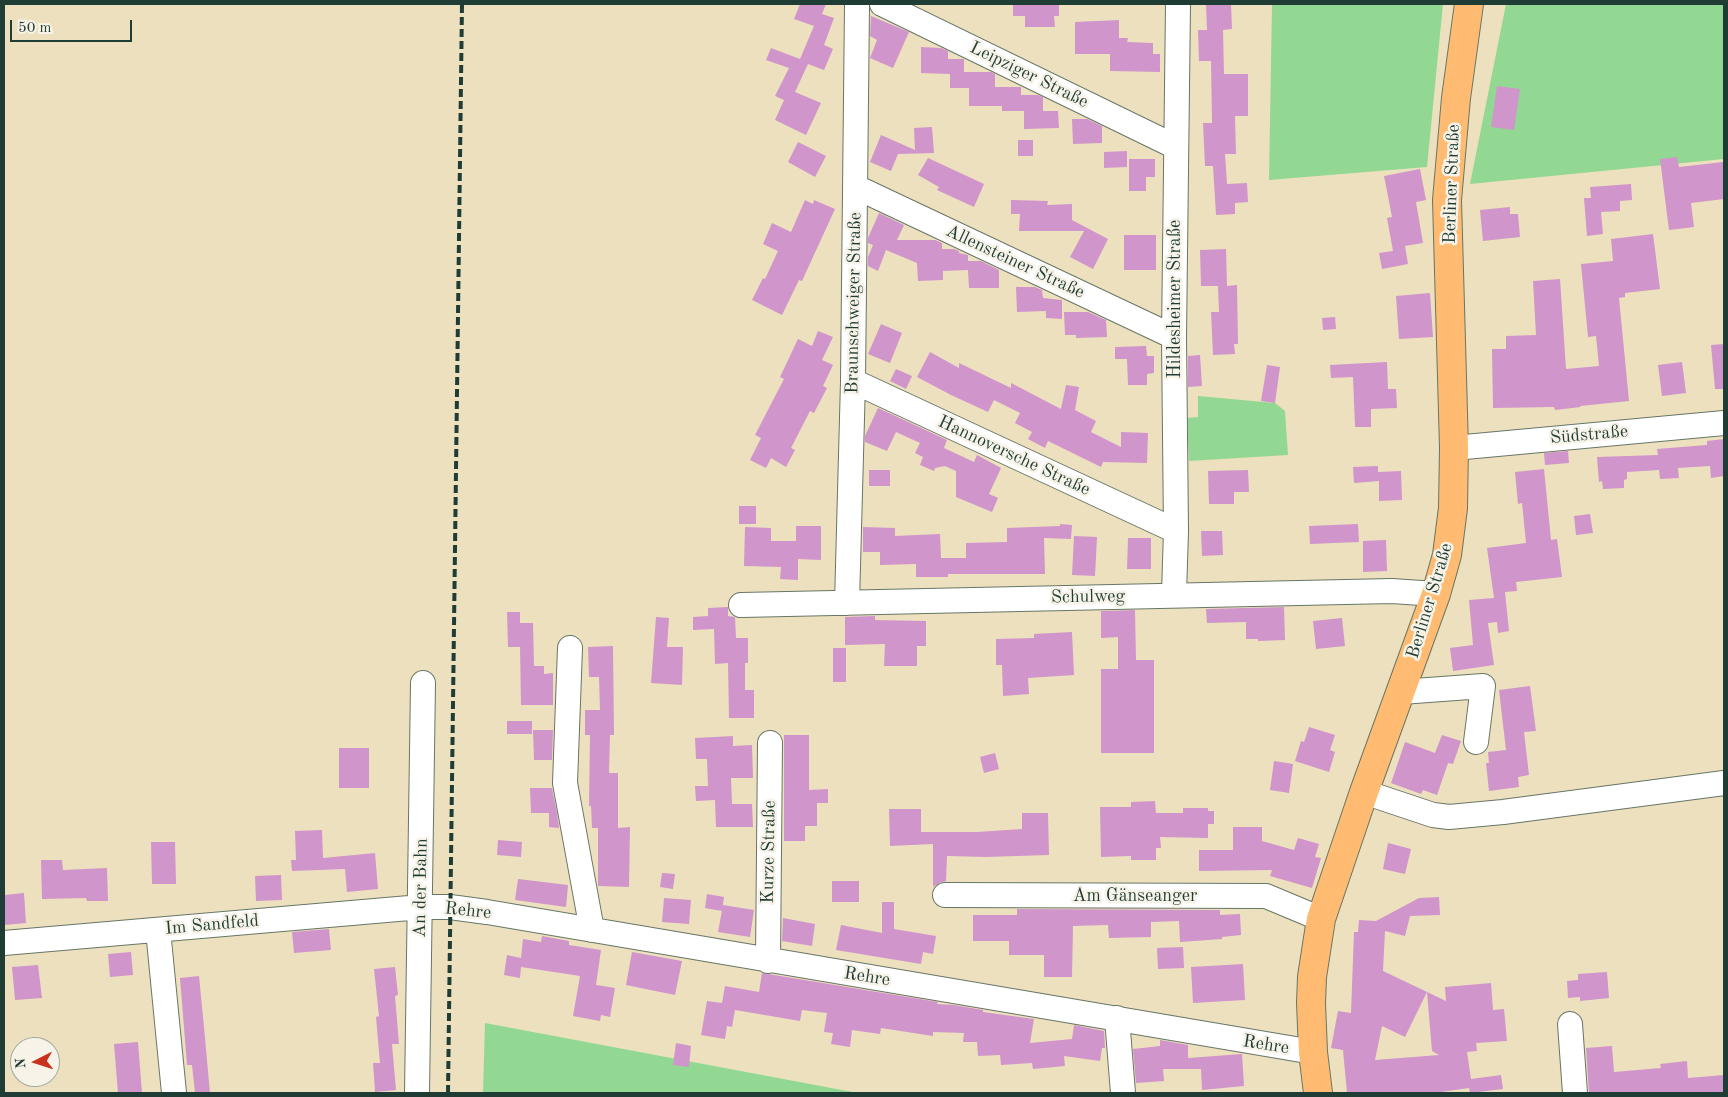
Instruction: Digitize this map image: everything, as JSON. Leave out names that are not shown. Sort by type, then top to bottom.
[{"type":"main road","name":"Berliner Straße","points":[[1318,1093],[1312,1052],[1312,977],[1321,919],[1364,792],[1436,594],[1447,555],[1454,508],[1447,200],[1456,98],[1469,4]]},
{"type":"street","name":"Braunschweiger Straße","points":[[847,602],[853,381],[857,4]]},
{"type":"street","name":"Leipziger Straße","points":[[882,4],[1176,147]]},
{"type":"street","name":"Hildesheimer Straße","points":[[1174,594],[1176,531],[1174,337],[1178,4]]},
{"type":"street","name":"Allensteiner Straße","points":[[856,188],[1174,337]]},
{"type":"street","name":"Hannoversche Straße","points":[[853,381],[1176,531]]},
{"type":"street","name":"Südstraße","points":[[1454,448],[1724,423]]},
{"type":"street","name":"Schulweg","points":[[741,605],[1174,594],[1392,591],[1436,594]]},
{"type":"street","points":[[570,648],[565,783],[592,930]]},
{"type":"street","name":"An der Bahn","points":[[417,1093],[423,682]]},
{"type":"street","points":[[1401,692],[1483,686],[1476,742]]},
{"type":"street","name":"Kurze Straße","points":[[768,961],[770,743]]},
{"type":"street","points":[[1364,792],[1434,815],[1449,817],[1724,784]]},
{"type":"street","name":"Am Gänseanger","points":[[945,895],[1266,896],[1321,919]]},
{"type":"street","name":"Rehre","points":[[421,907],[450,907],[592,930],[1312,1052]]},
{"type":"street","name":"Im Sandfeld","points":[[4,943],[421,907]]},
{"type":"street","points":[[158,930],[174,1093]]},
{"type":"street","points":[[1118,1018],[1123,1093]]},
{"type":"street","points":[[1570,1024],[1574,1093]]},
{"type":"green space","points":[[1272,4],[1443,4],[1427,167],[1269,180]]},
{"type":"green space","points":[[1506,4],[1724,4],[1724,159],[1470,184]]},
{"type":"green space","points":[[1198,396],[1275,403],[1285,411],[1288,455],[1189,461],[1187,418],[1198,417]]},
{"type":"green space","points":[[485,1023],[858,1093],[483,1093]]},
{"type":"building","points":[[800,4],[826,4],[822,14],[834,18],[824,45],[833,49],[824,70],[808,64],[795,92],[821,103],[806,135],[775,120],[784,100],[775,96],[789,68],[766,60],[771,48],[800,59],[814,26],[794,19]]},
{"type":"building","points":[[1013,4],[1059,4],[1059,16],[1054,16],[1055,27],[1025,27],[1025,16],[1013,16]]},
{"type":"building","points":[[1206,4],[1231,4],[1232,29],[1223,30],[1224,74],[1248,74],[1248,116],[1235,116],[1236,154],[1225,154],[1227,184],[1247,183],[1248,202],[1235,203],[1235,214],[1216,215],[1213,166],[1205,166],[1203,123],[1212,123],[1211,61],[1199,61],[1198,30],[1207,30]]},
{"type":"building","points":[[871,16],[909,32],[893,68],[870,58],[877,40],[870,36]]},
{"type":"building","points":[[1119,20],[1119,38],[1128,38],[1127,42],[1153,43],[1153,54],[1160,54],[1160,72],[1110,71],[1110,54],[1075,54],[1075,22]]},
{"type":"building","points":[[921,47],[941,48],[948,51],[948,59],[964,59],[964,72],[991,72],[995,74],[995,87],[1021,87],[1021,95],[1038,95],[1043,97],[1043,111],[1058,111],[1059,128],[1024,129],[1024,111],[1002,111],[1002,106],[969,106],[969,88],[950,88],[950,74],[921,73]]},
{"type":"building","points":[[1497,86],[1520,89],[1514,130],[1491,127]]},
{"type":"building","points":[[1072,119],[1087,119],[1102,126],[1102,143],[1073,144]]},
{"type":"building","points":[[932,127],[934,153],[898,154],[891,171],[870,162],[881,135],[915,150],[914,128]]},
{"type":"building","points":[[1018,140],[1033,140],[1033,156],[1018,156]]},
{"type":"building","points":[[798,142],[826,156],[815,177],[788,162]]},
{"type":"building","points":[[1127,151],[1127,167],[1104,168],[1104,152]]},
{"type":"building","points":[[1677,157],[1679,167],[1723,162],[1724,199],[1691,203],[1694,227],[1669,230],[1660,159]]},
{"type":"building","points":[[928,158],[984,184],[974,207],[937,190],[939,187],[918,175]]},
{"type":"building","points":[[1129,159],[1155,159],[1155,177],[1146,177],[1146,191],[1129,191]]},
{"type":"building","points":[[1420,169],[1426,200],[1416,202],[1423,243],[1405,246],[1408,264],[1382,269],[1379,253],[1393,251],[1387,218],[1392,217],[1384,176]]},
{"type":"building","points":[[1631,184],[1632,200],[1620,201],[1620,211],[1601,212],[1603,234],[1587,236],[1584,198],[1591,198],[1590,187]]},
{"type":"building","points":[[805,200],[813,204],[814,200],[835,209],[802,281],[799,280],[782,315],[752,300],[763,278],[765,279],[778,251],[763,244],[772,223],[791,232]]},
{"type":"building","points":[[1011,200],[1048,201],[1047,205],[1072,204],[1072,220],[1108,239],[1093,269],[1070,257],[1084,231],[1019,231],[1020,214],[1011,214]]},
{"type":"building","points":[[1510,207],[1510,214],[1518,214],[1520,237],[1483,241],[1480,210]]},
{"type":"building","points":[[879,213],[904,225],[897,240],[935,240],[942,243],[942,249],[954,249],[959,251],[959,253],[968,255],[968,261],[981,261],[999,270],[999,288],[969,288],[968,270],[943,271],[943,280],[918,281],[917,263],[886,250],[878,271],[868,266],[868,257],[873,245],[868,243],[868,238]]},
{"type":"building","points":[[1653,234],[1660,289],[1625,293],[1625,297],[1619,298],[1629,401],[1555,410],[1554,407],[1493,408],[1492,349],[1506,349],[1506,336],[1536,335],[1533,281],[1560,279],[1566,369],[1599,366],[1596,336],[1588,337],[1581,264],[1613,261],[1611,239]]},
{"type":"building","points":[[1124,235],[1156,235],[1156,270],[1124,270]]},
{"type":"building","points":[[1226,249],[1227,286],[1237,285],[1238,344],[1234,344],[1235,354],[1213,355],[1211,312],[1219,312],[1218,286],[1201,286],[1200,250]]},
{"type":"building","points":[[1016,287],[1035,287],[1042,290],[1043,298],[1062,300],[1062,319],[1046,318],[1046,311],[1017,312]]},
{"type":"building","points":[[1430,293],[1433,337],[1399,339],[1396,296]]},
{"type":"building","points":[[1064,312],[1088,312],[1106,320],[1107,337],[1076,338],[1076,335],[1065,335]]},
{"type":"building","points":[[1335,317],[1336,329],[1323,330],[1322,318]]},
{"type":"building","points":[[881,324],[902,333],[890,363],[868,354]]},
{"type":"building","points":[[818,331],[833,337],[822,360],[833,365],[823,386],[827,388],[814,413],[810,411],[791,448],[795,450],[786,467],[771,458],[766,468],[750,460],[761,438],[755,435],[784,379],[780,377],[798,339],[812,346]]},
{"type":"building","points":[[1724,344],[1724,389],[1715,389],[1711,345]]},
{"type":"building","points":[[1146,346],[1147,356],[1154,356],[1154,373],[1147,374],[1147,385],[1128,385],[1127,359],[1115,359],[1115,347]]},
{"type":"building","points":[[930,352],[959,368],[959,363],[1011,388],[1011,383],[1061,409],[1066,385],[1079,387],[1075,410],[1096,421],[1091,432],[1121,447],[1121,432],[1148,433],[1147,463],[1103,462],[1101,467],[1048,441],[1045,448],[1028,439],[1032,432],[1015,423],[1020,413],[994,400],[988,412],[917,377]]},
{"type":"building","points":[[1200,355],[1202,386],[1188,387],[1188,356]]},
{"type":"building","points":[[1387,362],[1388,389],[1396,389],[1397,408],[1371,409],[1371,427],[1355,427],[1353,377],[1331,378],[1330,365]]},
{"type":"building","points":[[1682,362],[1686,393],[1662,396],[1658,365]]},
{"type":"building","points":[[1267,365],[1280,367],[1275,403],[1261,401]]},
{"type":"building","points":[[896,369],[912,376],[906,389],[890,381]]},
{"type":"building","points":[[878,408],[947,440],[944,448],[974,462],[977,455],[1001,468],[989,494],[998,498],[992,512],[956,497],[956,471],[945,466],[935,468],[934,471],[920,465],[923,457],[915,453],[920,443],[896,432],[887,451],[865,442],[865,436]]},
{"type":"building","points":[[1724,439],[1724,476],[1711,478],[1710,466],[1678,468],[1679,478],[1660,479],[1659,470],[1627,472],[1624,488],[1603,489],[1602,481],[1599,482],[1597,457],[1658,455],[1657,449],[1707,445],[1707,441]]},
{"type":"building","points":[[1568,451],[1569,463],[1545,465],[1544,453]]},
{"type":"building","points":[[1378,466],[1378,472],[1401,471],[1402,500],[1379,501],[1379,481],[1354,483],[1353,467]]},
{"type":"building","points":[[1544,469],[1551,540],[1557,539],[1562,577],[1516,582],[1517,591],[1505,592],[1509,631],[1498,633],[1497,622],[1488,623],[1494,665],[1453,671],[1450,648],[1473,645],[1469,600],[1494,598],[1487,548],[1526,543],[1522,503],[1518,504],[1515,472]]},
{"type":"building","points":[[869,470],[890,470],[890,486],[869,486]]},
{"type":"building","points":[[1248,470],[1249,492],[1234,492],[1234,504],[1209,504],[1208,471]]},
{"type":"building","points":[[739,506],[756,506],[756,524],[739,524]]},
{"type":"building","points":[[1590,514],[1593,533],[1576,535],[1574,516]]},
{"type":"building","points":[[1060,524],[1072,525],[1071,539],[1044,538],[1045,574],[948,574],[948,577],[916,577],[916,564],[880,565],[880,552],[863,552],[863,527],[895,528],[895,536],[940,534],[941,558],[966,558],[966,543],[1007,542],[1007,528],[1060,526]]},
{"type":"building","points":[[1358,524],[1359,542],[1310,544],[1309,526]]},
{"type":"building","points":[[796,526],[821,526],[821,560],[798,559],[798,580],[780,579],[781,567],[744,566],[745,527],[771,528],[771,541],[796,541]]},
{"type":"building","points":[[1201,531],[1222,531],[1223,555],[1202,556]]},
{"type":"building","points":[[1074,536],[1097,537],[1095,576],[1072,575]]},
{"type":"building","points":[[1128,538],[1151,538],[1151,569],[1127,569]]},
{"type":"building","points":[[1386,540],[1387,571],[1363,572],[1363,541]]},
{"type":"building","points":[[728,607],[728,616],[735,617],[736,638],[748,638],[748,663],[745,663],[745,690],[754,690],[754,718],[729,718],[728,663],[715,664],[714,629],[693,630],[693,617],[708,616],[708,608]]},
{"type":"building","points":[[1284,607],[1285,640],[1258,641],[1258,639],[1246,639],[1246,622],[1207,623],[1206,609]]},
{"type":"building","points":[[1135,610],[1136,660],[1154,660],[1154,753],[1101,753],[1101,669],[1118,669],[1118,637],[1101,638],[1101,611]]},
{"type":"building","points":[[507,612],[520,612],[520,623],[533,623],[534,666],[544,666],[544,674],[553,673],[553,705],[521,705],[520,647],[508,647]]},
{"type":"building","points":[[875,616],[875,620],[926,621],[926,646],[917,646],[917,666],[884,666],[885,644],[845,645],[845,617]]},
{"type":"building","points":[[656,617],[669,618],[667,647],[683,647],[682,685],[651,683]]},
{"type":"building","points":[[1342,618],[1345,646],[1316,649],[1313,621]]},
{"type":"building","points":[[1072,632],[1074,675],[1028,678],[1029,694],[1003,696],[1002,665],[996,665],[996,639],[1034,638],[1034,634]]},
{"type":"building","points":[[613,646],[614,735],[610,735],[609,773],[618,773],[618,828],[630,827],[629,887],[598,886],[598,828],[592,828],[591,806],[589,806],[590,735],[585,735],[585,710],[600,710],[599,677],[589,677],[588,647]]},
{"type":"building","points":[[833,648],[846,648],[846,682],[833,682]]},
{"type":"building","points":[[1530,686],[1536,731],[1524,732],[1529,775],[1518,777],[1519,787],[1489,791],[1486,763],[1489,763],[1488,752],[1506,750],[1499,690]]},
{"type":"building","points":[[507,721],[532,721],[532,734],[507,734]]},
{"type":"building","points":[[1309,727],[1335,735],[1330,750],[1335,752],[1329,772],[1295,761],[1301,741],[1304,742]]},
{"type":"building","points":[[533,730],[553,730],[552,760],[534,760]]},
{"type":"building","points":[[784,735],[809,735],[809,790],[828,789],[828,803],[817,803],[817,826],[805,826],[805,841],[784,841]]},
{"type":"building","points":[[1442,735],[1461,741],[1453,764],[1448,763],[1437,795],[1423,790],[1421,794],[1391,783],[1405,742],[1435,753]]},
{"type":"building","points":[[733,736],[733,746],[752,745],[753,778],[731,778],[732,804],[752,804],[753,827],[716,827],[715,800],[696,801],[695,786],[708,786],[707,759],[696,759],[695,738]]},
{"type":"building","points":[[339,748],[369,748],[369,788],[339,788]]},
{"type":"building","points":[[995,753],[999,769],[984,773],[980,757]]},
{"type":"building","points":[[1274,761],[1293,764],[1289,793],[1270,790]]},
{"type":"building","points":[[530,788],[552,788],[557,813],[531,813]]},
{"type":"building","points":[[1155,801],[1156,813],[1183,813],[1183,808],[1208,808],[1208,811],[1214,811],[1214,824],[1208,824],[1208,838],[1160,837],[1161,848],[1156,848],[1156,860],[1131,860],[1131,856],[1101,857],[1100,807],[1131,807],[1131,802]]},
{"type":"building","points":[[889,809],[921,809],[921,832],[977,832],[1022,829],[1022,813],[1048,813],[1049,855],[947,856],[946,881],[933,887],[933,844],[890,846]]},
{"type":"building","points":[[549,813],[557,813],[559,828],[549,827]]},
{"type":"building","points":[[1233,827],[1262,827],[1262,841],[1294,850],[1298,838],[1319,844],[1315,857],[1321,858],[1312,888],[1270,876],[1272,870],[1199,871],[1199,850],[1233,850]]},
{"type":"building","points":[[322,830],[323,858],[375,853],[378,889],[347,892],[345,869],[292,871],[291,860],[296,860],[295,831]]},
{"type":"building","points":[[498,840],[522,842],[521,857],[497,855]]},
{"type":"building","points":[[151,842],[175,842],[176,884],[152,884]]},
{"type":"building","points":[[1388,843],[1411,849],[1405,874],[1383,869]]},
{"type":"building","points":[[41,860],[62,860],[63,870],[107,868],[108,901],[87,901],[86,898],[42,899]]},
{"type":"building","points":[[662,873],[675,874],[673,889],[660,887]]},
{"type":"building","points":[[281,875],[282,900],[256,901],[255,876]]},
{"type":"building","points":[[518,879],[568,885],[566,907],[515,900]]},
{"type":"building","points":[[832,881],[859,881],[859,902],[832,902]]},
{"type":"building","points":[[24,893],[26,923],[4,925],[4,895]]},
{"type":"building","points":[[707,894],[724,897],[722,911],[705,908]]},
{"type":"building","points":[[1439,897],[1440,915],[1410,916],[1405,936],[1385,931],[1383,971],[1446,1001],[1445,987],[1491,983],[1493,1010],[1504,1009],[1507,1041],[1476,1043],[1477,1051],[1467,1052],[1471,1079],[1501,1075],[1503,1089],[1470,1093],[1469,1088],[1434,1093],[1347,1093],[1343,1050],[1331,1048],[1338,1011],[1351,1013],[1354,932],[1358,932],[1359,920],[1376,921],[1419,898]],"holes":[[[1427,992],[1432,1051],[1439,1055],[1375,1060],[1382,1026],[1405,1037]]]},
{"type":"building","points":[[664,898],[691,900],[689,924],[662,922]]},
{"type":"building","points":[[882,902],[894,902],[894,929],[936,936],[933,954],[923,952],[921,964],[836,950],[841,925],[882,933]]},
{"type":"building","points":[[723,905],[754,910],[750,937],[718,932]]},
{"type":"building","points":[[1017,909],[1220,910],[1220,915],[1240,914],[1241,935],[1222,937],[1222,939],[1180,942],[1179,921],[1151,922],[1151,937],[1109,938],[1108,925],[1073,926],[1072,977],[1044,977],[1044,955],[1009,955],[1009,941],[973,941],[973,915],[1017,915]]},
{"type":"building","points":[[783,918],[815,924],[812,946],[782,941]]},
{"type":"building","points":[[329,929],[331,950],[294,953],[292,932]]},
{"type":"building","points":[[542,936],[569,941],[569,945],[601,950],[596,985],[615,988],[610,1017],[601,1015],[600,1021],[573,1016],[580,976],[521,967],[520,978],[504,975],[507,955],[521,958],[523,939],[541,942]]},
{"type":"building","points":[[1183,947],[1184,968],[1158,969],[1157,948]]},
{"type":"building","points":[[131,952],[133,975],[110,977],[108,954]]},
{"type":"building","points":[[632,952],[682,961],[675,995],[626,985]]},
{"type":"building","points":[[1243,964],[1245,1000],[1193,1003],[1191,967]]},
{"type":"building","points":[[38,965],[42,998],[15,1000],[12,967]]},
{"type":"building","points":[[395,967],[398,995],[395,996],[399,1044],[392,1044],[396,1090],[375,1092],[373,1063],[380,1063],[376,1017],[379,1016],[374,969]]},
{"type":"building","points":[[1607,972],[1609,998],[1580,1001],[1580,997],[1568,998],[1567,981],[1578,980],[1578,974]]},
{"type":"building","points":[[762,973],[938,1002],[937,1004],[983,1010],[983,1012],[1034,1019],[1030,1043],[1072,1039],[1074,1025],[1104,1031],[1105,1048],[1102,1048],[1100,1061],[1064,1056],[1065,1066],[1033,1069],[1032,1063],[1001,1065],[1000,1055],[978,1056],[977,1042],[963,1042],[964,1033],[933,1032],[933,1036],[881,1028],[880,1034],[852,1030],[850,1047],[831,1044],[833,1033],[824,1032],[827,1013],[802,1010],[800,1021],[735,1010],[732,1027],[727,1026],[725,1039],[701,1035],[707,1001],[722,1003],[725,986],[759,992]]},
{"type":"building","points":[[199,976],[210,1093],[195,1093],[192,1065],[187,1065],[180,978]]},
{"type":"building","points":[[1160,1040],[1188,1045],[1188,1058],[1242,1054],[1244,1086],[1202,1090],[1201,1069],[1163,1069],[1164,1081],[1136,1083],[1133,1049],[1160,1046]]},
{"type":"building","points":[[138,1042],[142,1093],[118,1093],[114,1044]]},
{"type":"building","points":[[676,1043],[691,1046],[689,1067],[673,1065]]},
{"type":"building","points":[[1612,1046],[1614,1072],[1661,1068],[1660,1064],[1687,1061],[1688,1078],[1724,1075],[1724,1093],[1589,1093],[1586,1048]]},
{"type":"railway","points":[[448,1093],[462,4]]}]
